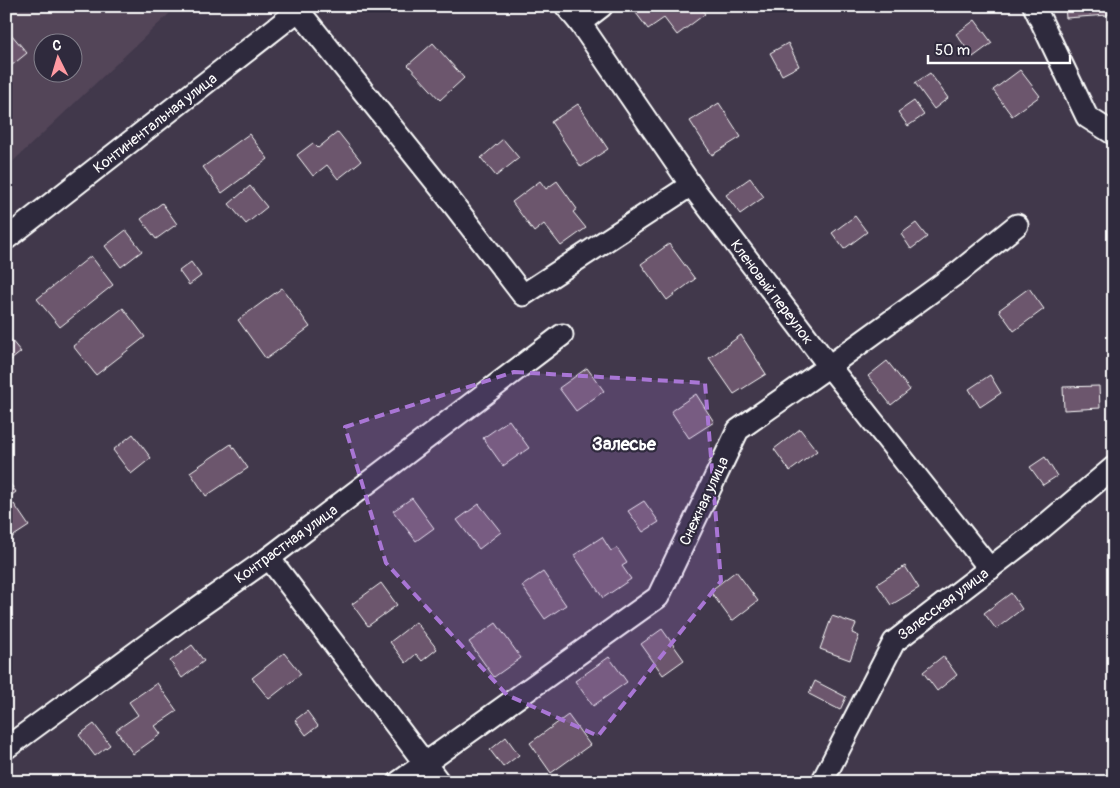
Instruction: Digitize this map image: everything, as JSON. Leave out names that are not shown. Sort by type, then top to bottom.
[{"type":"street","name":"Кленовый переулок","points":[[566,6],[580,23],[691,185],[829,366],[990,569]]},
{"type":"street","points":[[580,23],[602,6]]},
{"type":"street","points":[[1034,6],[1087,117],[1112,126]]},
{"type":"street","points":[[301,8],[523,295],[691,185]]},
{"type":"street","name":"Континентальная улица","points":[[6,240],[301,8]]},
{"type":"street","name":"Снежная улица","points":[[399,782],[658,598],[738,430],[960,270],[1017,225]]},
{"type":"street","name":"Контрастная улица","points":[[6,748],[186,616],[269,558],[562,335]]},
{"type":"street","name":"Залесская улица","points":[[822,782],[894,642],[1038,532],[1114,467]]},
{"type":"street","points":[[269,558],[439,782]]},
{"type":"highlighted area","points":[[514,372],[705,383],[721,581],[598,736],[507,695],[386,563],[345,427]]},
{"type":"shaded area","points":[[6,6],[165,6],[170,13],[6,168]]},
{"type":"building","points":[[637,6],[699,6],[705,14],[677,35],[664,18],[648,29],[633,9]]},
{"type":"building","points":[[1065,6],[1108,6],[1108,15],[1066,18]]},
{"type":"building","points":[[975,20],[992,43],[973,57],[956,34]]},
{"type":"building","points":[[6,28],[27,53],[6,70]]},
{"type":"building","points":[[433,43],[464,78],[440,100],[408,65]]},
{"type":"building","points":[[788,43],[799,66],[782,75],[770,53]]},
{"type":"building","points":[[1020,70],[1040,96],[1012,116],[993,90]]},
{"type":"building","points":[[930,73],[948,98],[934,109],[915,83]]},
{"type":"building","points":[[914,101],[924,115],[908,126],[898,112]]},
{"type":"building","points":[[719,103],[741,137],[712,155],[690,121]]},
{"type":"building","points":[[578,104],[608,149],[581,167],[551,122]]},
{"type":"building","points":[[338,132],[361,161],[338,179],[327,165],[313,176],[297,155],[313,143],[318,148]]},
{"type":"building","points":[[249,134],[268,159],[222,193],[203,167]]},
{"type":"building","points":[[503,139],[519,158],[496,176],[481,158]]},
{"type":"building","points":[[750,178],[764,197],[740,214],[726,195]]},
{"type":"building","points":[[540,181],[546,189],[557,181],[577,209],[573,212],[586,228],[561,246],[544,224],[534,232],[512,202]]},
{"type":"building","points":[[250,186],[267,207],[246,224],[229,204]]},
{"type":"building","points":[[162,203],[177,224],[156,239],[141,219]]},
{"type":"building","points":[[855,216],[867,232],[844,249],[832,233]]},
{"type":"building","points":[[916,223],[927,237],[911,249],[901,234]]},
{"type":"building","points":[[126,230],[142,251],[121,267],[105,246]]},
{"type":"building","points":[[669,244],[695,279],[667,300],[641,264]]},
{"type":"building","points":[[91,256],[113,285],[60,327],[37,299]]},
{"type":"building","points":[[191,262],[201,276],[189,285],[179,271]]},
{"type":"building","points":[[282,288],[310,327],[266,359],[238,320]]},
{"type":"building","points":[[1029,288],[1044,309],[1014,331],[999,310]]},
{"type":"building","points":[[123,308],[145,337],[96,375],[73,346]]},
{"type":"building","points":[[6,334],[21,352],[6,364]]},
{"type":"building","points":[[741,335],[766,374],[734,394],[709,358]]},
{"type":"building","points":[[887,361],[910,390],[891,405],[868,376]]},
{"type":"building","points":[[587,368],[604,391],[576,411],[559,388]]},
{"type":"building","points":[[990,375],[1001,393],[980,407],[969,389]]},
{"type":"building","points":[[1099,386],[1100,408],[1064,410],[1063,387]]},
{"type":"building","points":[[696,394],[714,422],[689,438],[671,411]]},
{"type":"building","points":[[509,420],[529,448],[503,466],[483,438]]},
{"type":"building","points":[[800,429],[817,451],[790,471],[774,449]]},
{"type":"building","points":[[133,434],[151,458],[131,474],[113,450]]},
{"type":"building","points":[[231,444],[248,468],[206,496],[190,472]]},
{"type":"building","points":[[1045,457],[1057,476],[1043,485],[1030,467]]},
{"type":"building","points":[[6,478],[16,492],[6,499]]},
{"type":"building","points":[[412,498],[434,528],[416,541],[393,511]]},
{"type":"building","points":[[644,501],[659,522],[643,532],[628,511]]},
{"type":"building","points":[[14,504],[29,526],[6,541],[6,510]]},
{"type":"building","points":[[479,504],[501,532],[479,549],[457,520]]},
{"type":"building","points":[[602,537],[611,551],[617,548],[627,563],[622,566],[631,579],[603,598],[574,555]]},
{"type":"building","points":[[905,566],[919,588],[891,605],[877,584]]},
{"type":"building","points":[[736,571],[758,601],[732,621],[710,591]]},
{"type":"building","points":[[543,572],[566,605],[545,619],[522,586]]},
{"type":"building","points":[[381,583],[397,605],[368,626],[352,604]]},
{"type":"building","points":[[1011,593],[1022,609],[996,629],[984,613]]},
{"type":"building","points":[[832,616],[856,624],[852,633],[859,636],[850,660],[820,649]]},
{"type":"building","points":[[416,622],[437,649],[422,661],[416,654],[406,663],[390,642]]},
{"type":"building","points":[[496,623],[521,658],[494,677],[469,642]]},
{"type":"building","points":[[662,629],[684,660],[663,675],[641,644]]},
{"type":"building","points":[[192,645],[204,661],[182,678],[170,661]]},
{"type":"building","points":[[284,653],[301,674],[269,699],[252,678]]},
{"type":"building","points":[[943,656],[957,675],[937,691],[923,672]]},
{"type":"building","points":[[609,657],[627,682],[593,706],[575,681]]},
{"type":"building","points":[[815,681],[846,697],[840,710],[809,694]]},
{"type":"building","points":[[157,683],[177,711],[155,726],[161,734],[133,754],[116,730],[138,715],[129,702]]},
{"type":"building","points":[[307,711],[318,726],[306,735],[295,720]]},
{"type":"building","points":[[568,715],[590,745],[551,773],[530,743]]},
{"type":"building","points":[[94,724],[110,745],[95,756],[79,735]]},
{"type":"building","points":[[506,737],[519,755],[503,767],[490,750]]},
{"type":"district","name":"Залесье","points":[[624,444]]}]
